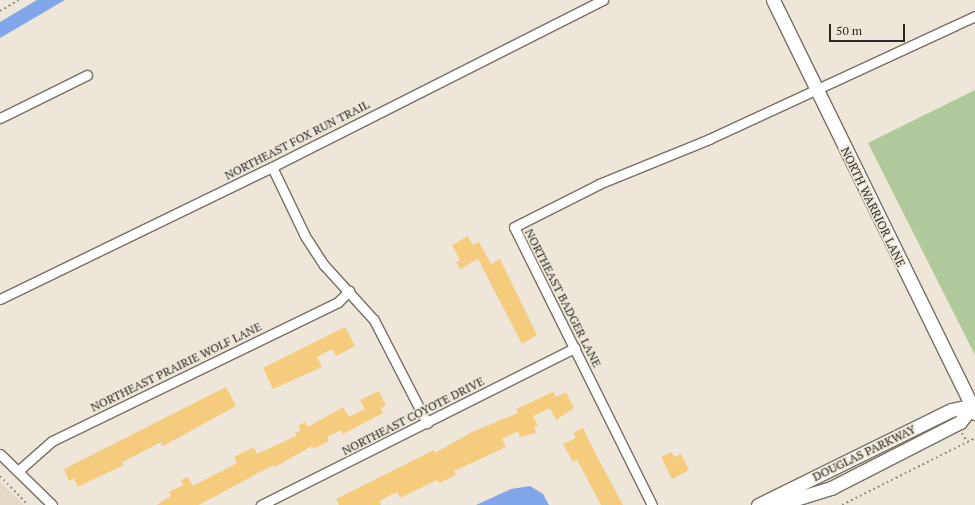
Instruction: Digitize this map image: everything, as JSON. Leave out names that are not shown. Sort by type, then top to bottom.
[{"type":"street","name":"NORTHEAST FOX RUN TRAIL","points":[[0,299],[272,167],[603,0]]},
{"type":"street","name":"NORTH WARRIOR LANE","points":[[773,0],[815,88],[974,408]]},
{"type":"street","points":[[815,88],[975,16]]},
{"type":"street","points":[[0,118],[87,75]]},
{"type":"street","name":"NORTHEAST BADGER LANE","points":[[652,505],[514,228],[599,184],[709,139],[815,88]]},
{"type":"street","points":[[272,167],[305,236],[324,265],[348,291],[381,332],[427,423]]},
{"type":"street","name":"NORTHEAST PRAIRIE WOLF LANE","points":[[18,471],[52,441],[338,302],[348,291]]},
{"type":"street","name":"NORTHEAST COYOTE DRIVE","points":[[261,505],[575,348]]},
{"type":"street","name":"DOUGLAS PARKWAY","points":[[758,505],[951,410],[974,408]]},
{"type":"street","name":"DOUGLAS PARKWAY","points":[[776,505],[831,488],[958,424],[974,408]]},
{"type":"street","points":[[0,454],[52,505]]},
{"type":"path","points":[[0,11],[19,0]]},
{"type":"path","points":[[842,505],[975,438]]},
{"type":"path","points":[[0,476],[28,505]]},
{"type":"shaded area","points":[[0,481],[3,485],[24,505],[0,505]]},
{"type":"green space","points":[[975,90],[975,355],[868,143]]},
{"type":"water","points":[[37,0],[65,0],[0,38],[0,22]]},
{"type":"water","points":[[530,486],[543,494],[549,505],[476,505],[511,489]]},
{"type":"building","points":[[468,236],[473,245],[479,242],[491,264],[500,259],[537,335],[522,344],[478,259],[460,269],[456,262],[460,260],[452,245]]},
{"type":"building","points":[[345,327],[355,346],[336,356],[332,349],[317,357],[322,367],[273,389],[263,368]]},
{"type":"building","points":[[226,387],[236,406],[167,444],[162,446],[161,442],[122,462],[124,465],[78,487],[74,478],[69,481],[64,469]]},
{"type":"building","points":[[379,391],[386,406],[380,408],[383,413],[343,434],[341,430],[327,437],[329,441],[313,449],[312,446],[275,467],[273,465],[199,505],[157,505],[171,496],[169,492],[183,485],[181,480],[188,477],[193,486],[237,463],[234,457],[254,447],[257,454],[296,436],[295,433],[301,431],[298,426],[305,422],[308,427],[343,407],[349,417],[365,409],[360,400]]},
{"type":"building","points":[[553,392],[556,397],[566,392],[574,408],[556,420],[550,408],[533,416],[538,426],[534,427],[536,433],[520,437],[518,431],[502,439],[506,447],[454,471],[456,475],[439,483],[437,480],[400,498],[397,492],[379,501],[381,505],[339,505],[336,499],[434,450],[435,453],[472,432],[518,413],[516,409]]},
{"type":"building","points":[[583,428],[623,505],[601,505],[577,460],[573,462],[563,444],[576,438],[573,433]]},
{"type":"building","points":[[672,452],[674,457],[681,454],[689,470],[672,479],[661,457]]}]
